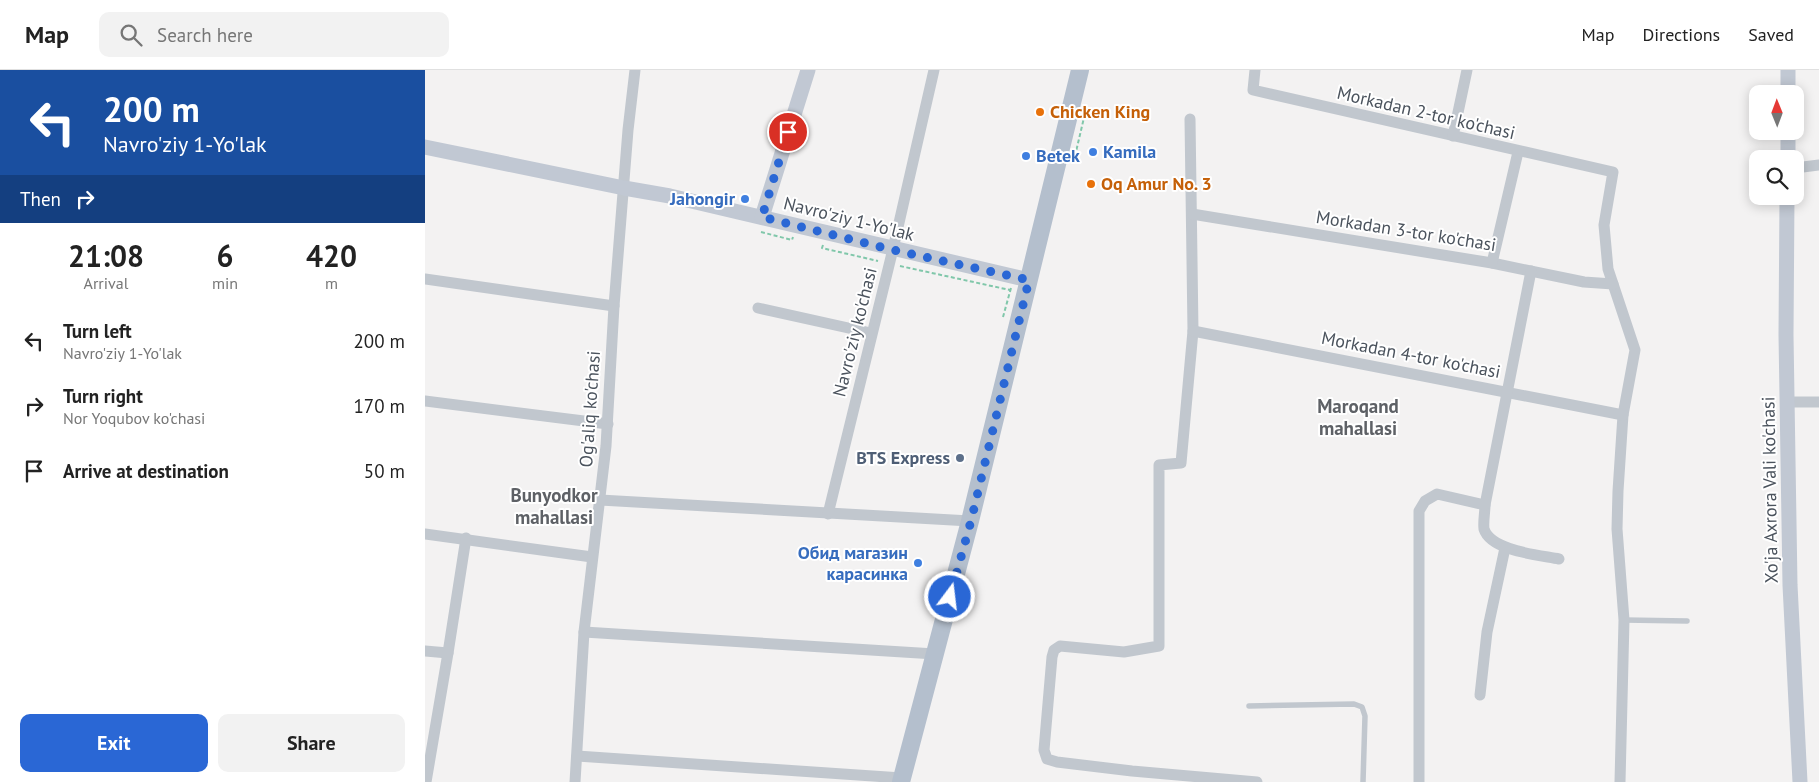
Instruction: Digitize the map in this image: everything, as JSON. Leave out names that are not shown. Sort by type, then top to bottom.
[{"type":"main road","points":[[901,780],[971,521],[1079,70]]},
{"type":"street","name":"Og'aliq ko'chasi","points":[[575,782],[584,632],[608,424],[614,306],[628,130],[635,70]]},
{"type":"street","points":[[762,217],[808,70]]},
{"type":"street","name":"Navro'ziy ko'chasi","points":[[828,514],[871,333],[892,256],[934,70]]},
{"type":"street","name":"Morkadan 2-tor ko'chasi","points":[[1255,70],[1253,90],[1518,152],[1613,172],[1604,225],[1608,268],[1613,284]]},
{"type":"street","points":[[1453,136],[1467,70]]},
{"type":"street","points":[[1788,85],[1789,70]]},
{"type":"street","points":[[1190,119],[1193,331],[1181,463],[1159,465],[1159,646],[1124,652],[1060,646],[1054,650],[1044,750],[1047,759],[1057,762],[1257,782]]},
{"type":"street","name":"Navro'ziy 1-Yo'lak","points":[[425,147],[670,196],[762,217],[825,233],[892,256],[1027,287]]},
{"type":"street","points":[[1492,262],[1518,152]]},
{"type":"street","points":[[1804,167],[1819,165]]},
{"type":"street","name":"Xo'ja Axrora Vali ko'chasi","points":[[1787,205],[1787,402],[1790,585],[1800,782]]},
{"type":"street","name":"Morkadan 3-tor ko'chasi","points":[[1192,214],[1492,262],[1584,282],[1613,284]]},
{"type":"street","points":[[1531,271],[1485,505],[1484,528],[1491,540],[1505,548],[1559,559]]},
{"type":"street","points":[[425,279],[614,306]]},
{"type":"street","points":[[1613,284],[1635,350],[1623,415],[1617,529],[1624,620],[1620,782]]},
{"type":"street","points":[[759,308],[871,333]]},
{"type":"street","name":"Morkadan 4-tor ko'chasi","points":[[1193,331],[1623,415]]},
{"type":"street","points":[[425,401],[608,424]]},
{"type":"street","points":[[1787,402],[1819,402]]},
{"type":"street","points":[[1419,782],[1419,511],[1425,501],[1437,494],[1485,505]]},
{"type":"street","points":[[600,500],[971,521]]},
{"type":"street","points":[[425,534],[466,538],[592,557]]},
{"type":"street","points":[[426,782],[466,538]]},
{"type":"street","points":[[1480,695],[1487,632],[1505,548]]},
{"type":"street","points":[[584,632],[935,654]]},
{"type":"street","points":[[425,651],[448,653]]},
{"type":"street","points":[[577,756],[901,780]]},
{"type":"lane","points":[[1624,620],[1687,621]]},
{"type":"lane","points":[[1249,706],[1354,704],[1362,707],[1365,716],[1363,782]]},
{"type":"path","points":[[825,233],[822,248],[892,256],[1027,287]]},
{"type":"place","name":"Chicken King","points":[[1040,112]]},
{"type":"place","name":"Kamila","points":[[1093,152]]},
{"type":"place","name":"Betek","points":[[1026,156]]},
{"type":"place","name":"Oq Amur No. 3","points":[[1091,184]]},
{"type":"place","name":"Jahongir","points":[[745,199]]},
{"type":"place","name":"BTS Express","points":[[960,458]]},
{"type":"place","name":"Обид магазин карасинка","points":[[918,563]]},
{"type":"district","name":"Maroqand mahallasi","points":[[1358,417]]},
{"type":"district","name":"Bunyodkor mahallasi","points":[[554,506]]},
{"type":"route","points":[[788,132],[762,217],[893,250],[1029,280],[971,521],[950,597]]}]
